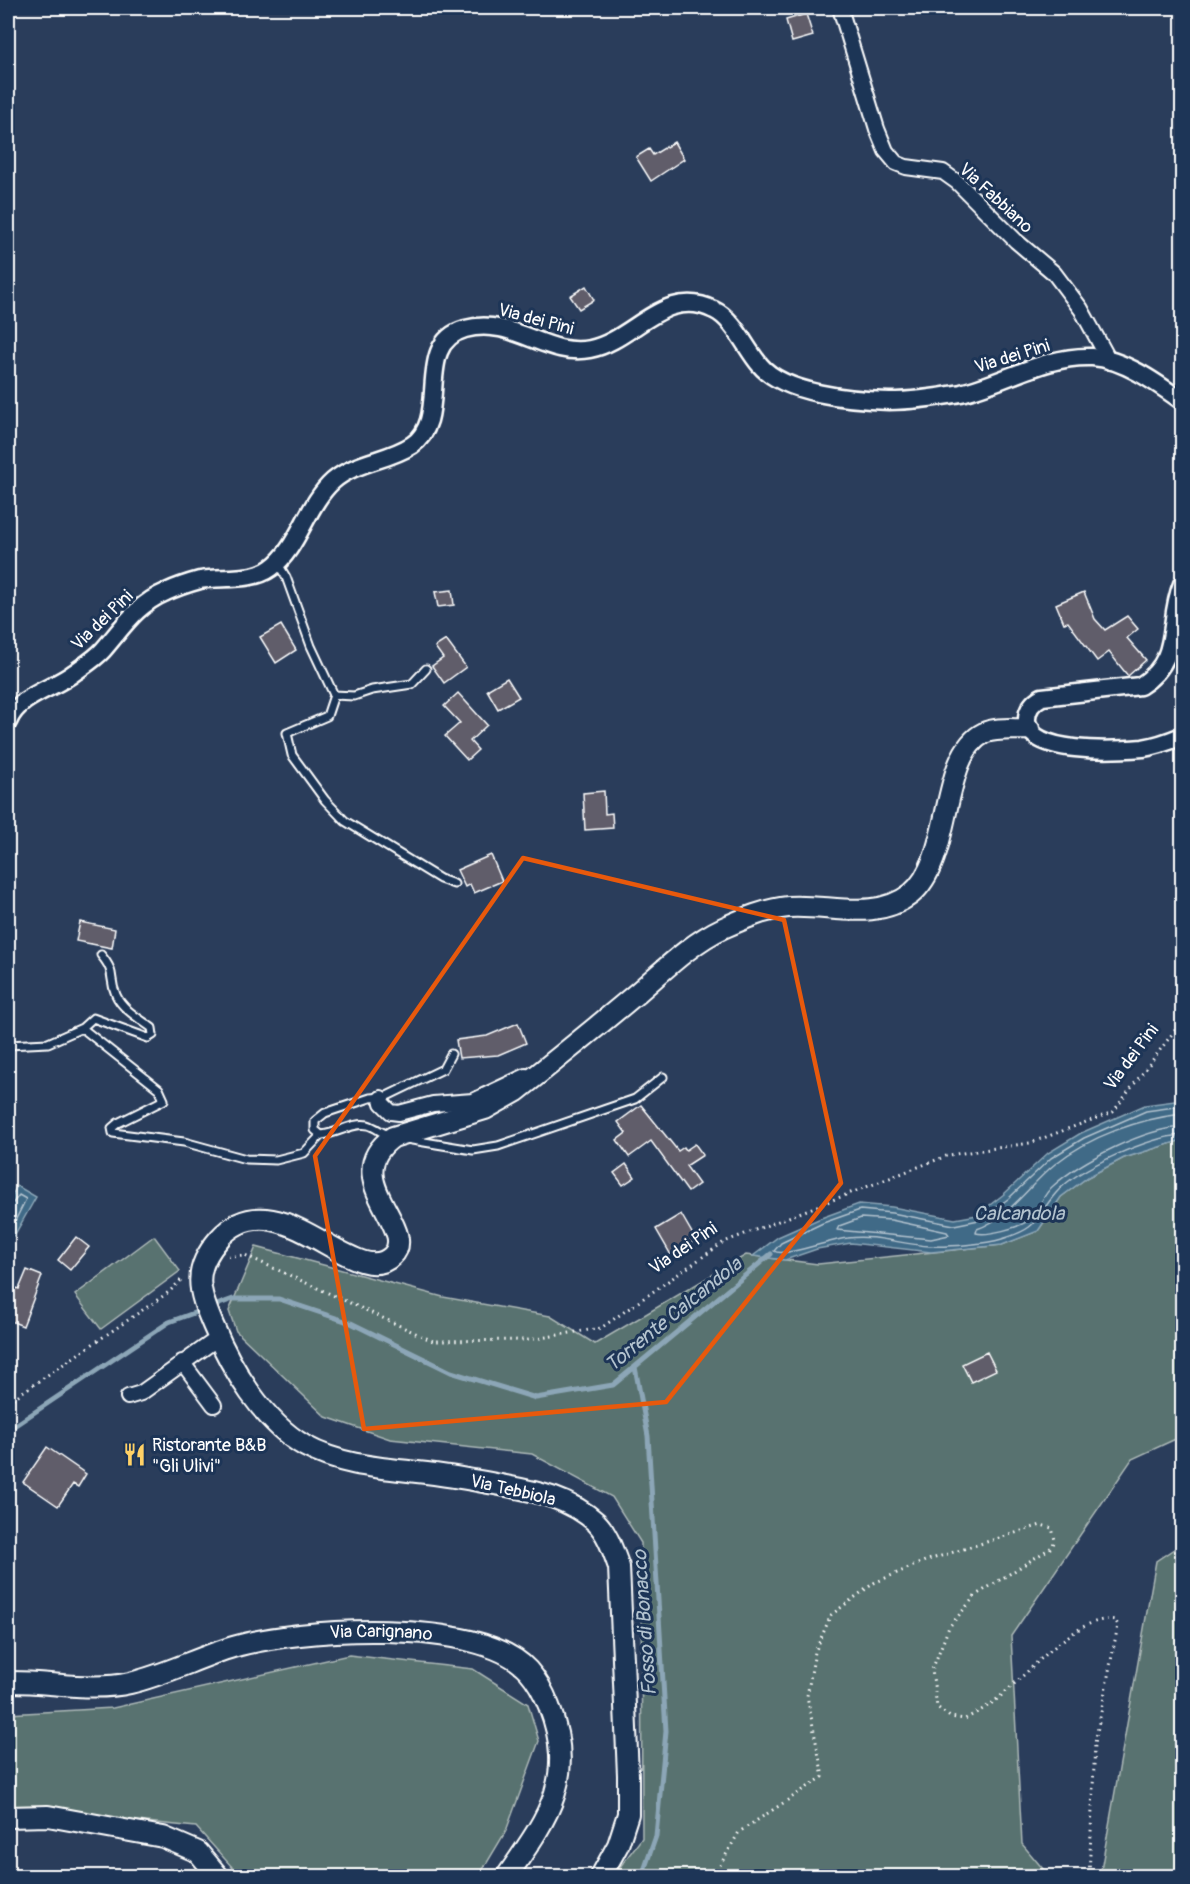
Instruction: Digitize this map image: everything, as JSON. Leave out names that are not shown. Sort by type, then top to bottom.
[{"type":"main road","points":[[205,1258],[234,1226],[249,1219],[266,1217],[296,1228],[354,1258],[370,1262],[387,1260],[397,1250],[399,1243],[395,1227],[375,1189],[372,1169],[377,1151],[393,1137],[485,1110],[517,1091],[690,950],[721,929],[759,913],[786,907],[876,910],[896,904],[912,893],[926,877],[936,851],[954,782],[967,748],[988,731],[1029,729]]},
{"type":"main road","name":"Via Tebbiola","points":[[205,1258],[199,1278],[205,1306],[219,1340],[247,1386],[273,1420],[304,1445],[343,1463],[443,1475],[545,1493],[574,1506],[597,1523],[608,1538],[619,1567],[628,1814],[618,1845],[601,1876]]},
{"type":"main road","name":"Via Carignano","points":[[8,1682],[98,1686],[130,1683],[235,1647],[316,1631],[385,1630],[442,1636],[485,1646],[527,1669],[544,1693],[555,1723],[561,1764],[557,1790],[549,1812],[507,1876]]},
{"type":"main road","points":[[8,1817],[48,1816],[163,1837],[198,1852],[218,1876]]},
{"type":"street","name":"Via Fabbiano","points":[[840,8],[886,151],[896,163],[906,167],[943,172],[957,182],[1016,241],[1054,273],[1081,309],[1110,362]]},
{"type":"street","name":"Via dei Pini","points":[[8,722],[11,712],[22,702],[71,676],[101,652],[137,609],[164,593],[200,580],[260,574],[277,562],[316,500],[334,480],[353,468],[410,447],[422,436],[430,419],[435,398],[436,358],[456,332],[468,328],[505,327],[568,351],[587,350],[605,345],[657,312],[684,303],[702,305],[718,311],[763,369],[787,384],[816,392],[891,401],[961,393],[1043,364],[1092,357],[1135,372],[1182,401]]},
{"type":"street","points":[[1182,584],[1169,650],[1164,664],[1153,678],[1140,686],[1042,697],[1032,705],[1026,720],[1029,729],[1046,742],[1072,748],[1143,748],[1182,736]]},
{"type":"street","points":[[381,1098],[382,1103],[391,1112],[399,1113],[433,1104],[473,1101],[549,1065]]},
{"type":"street","points":[[128,1397],[141,1393],[182,1362],[219,1340]]},
{"type":"street","points":[[182,1362],[214,1405]]},
{"type":"lane","points":[[277,562],[286,577],[311,646],[334,695],[333,705],[327,716],[287,733],[292,755],[325,800],[345,821],[440,879],[454,884]]},
{"type":"lane","points":[[334,695],[354,696],[372,690],[412,684],[426,669]]},
{"type":"lane","points":[[8,1045],[48,1043],[82,1028],[93,1018],[148,1038],[153,1035],[152,1028],[128,1010],[116,995],[112,968],[101,956]]},
{"type":"lane","points":[[82,1028],[159,1089],[164,1100],[118,1123],[112,1128],[113,1133],[183,1142],[246,1159],[276,1160],[304,1153],[321,1135],[334,1134],[349,1127],[369,1125],[393,1137],[474,1150],[498,1146],[635,1099],[663,1077]]},
{"type":"lane","points":[[321,1135],[315,1130],[315,1121],[325,1113],[369,1098],[381,1098],[443,1069],[451,1054]]},
{"type":"path","name":"Via dei Pini","points":[[205,1258],[246,1255],[433,1341],[528,1340],[601,1328],[724,1242],[949,1155],[1030,1143],[1113,1112],[1182,1021]]},
{"type":"path","points":[[8,1402],[169,1292]]},
{"type":"path","points":[[714,1876],[739,1832],[823,1778],[807,1696],[815,1652],[831,1615],[874,1583],[925,1561],[1041,1525],[1052,1528],[1056,1540],[1052,1547],[976,1595],[949,1627],[932,1670],[937,1707],[950,1717],[965,1719],[993,1702],[1078,1629],[1105,1618],[1115,1620],[1118,1624],[1095,1743],[1089,1876]]},
{"type":"highlighted area","points":[[523,858],[784,920],[841,1183],[666,1402],[364,1429],[315,1156]]},
{"type":"green space","points":[[1182,1140],[1182,1439],[1180,1437],[1132,1459],[1011,1636],[1022,1844],[1049,1876],[613,1876],[642,1838],[641,1543],[612,1497],[532,1454],[390,1439],[326,1417],[236,1331],[229,1311],[256,1247],[443,1297],[550,1316],[595,1344],[746,1255],[818,1264],[1002,1245],[1038,1231],[1061,1197],[1088,1177],[1124,1158]]},
{"type":"green space","points":[[154,1236],[180,1271],[101,1329],[75,1295]]},
{"type":"green space","points":[[1174,1549],[1182,1550],[1182,1876],[1100,1876],[1156,1561]]},
{"type":"green space","points":[[349,1655],[473,1669],[528,1704],[539,1741],[506,1831],[479,1876],[235,1876],[233,1868],[196,1827],[8,1808],[8,1714],[113,1708]]},
{"type":"water","name":"Calcandola","points":[[1182,1100],[1182,1140],[1124,1158],[1088,1177],[1061,1197],[1038,1231],[1002,1245],[931,1252],[851,1243],[817,1249],[785,1260],[753,1256],[778,1237],[859,1204],[892,1207],[955,1219],[977,1215],[1004,1194],[1048,1153],[1081,1133],[1145,1105]]},
{"type":"water","points":[[17,1186],[36,1197],[14,1236],[8,1233],[8,1203]]},
{"type":"building","points":[[806,14],[813,36],[792,42],[786,20]]},
{"type":"building","points":[[674,142],[684,159],[651,181],[636,157],[649,149],[653,155]]},
{"type":"building","points":[[586,286],[594,300],[579,309],[570,296]]},
{"type":"building","points":[[452,590],[454,605],[438,607],[435,592]]},
{"type":"building","points":[[1084,592],[1095,619],[1105,630],[1127,616],[1138,629],[1127,638],[1146,660],[1128,676],[1109,652],[1097,661],[1068,622],[1064,623],[1056,604]]},
{"type":"building","points":[[281,625],[296,650],[276,663],[260,637]]},
{"type":"building","points":[[446,640],[466,667],[444,683],[432,666],[443,658],[435,647]]},
{"type":"building","points":[[507,678],[519,697],[498,709],[487,690]]},
{"type":"building","points":[[458,693],[487,725],[470,741],[478,750],[467,760],[445,736],[460,723],[444,706]]},
{"type":"building","points":[[604,791],[605,814],[612,813],[613,828],[585,830],[583,793]]},
{"type":"building","points":[[491,855],[502,881],[474,893],[470,884],[465,887],[457,870]]},
{"type":"building","points":[[80,922],[115,929],[112,948],[76,941]]},
{"type":"building","points":[[518,1023],[526,1043],[498,1055],[459,1058],[456,1040],[487,1036]]},
{"type":"building","points":[[641,1105],[678,1151],[684,1147],[686,1150],[695,1144],[703,1155],[686,1166],[699,1184],[688,1192],[651,1141],[629,1157],[617,1140],[626,1133],[618,1122]]},
{"type":"building","points":[[626,1164],[635,1177],[623,1185],[614,1173]]},
{"type":"building","points":[[681,1214],[696,1240],[671,1255],[656,1229]]},
{"type":"building","points":[[76,1237],[89,1247],[70,1270],[58,1260]]},
{"type":"building","points":[[27,1270],[42,1276],[23,1326],[8,1320],[8,1285],[19,1289]]},
{"type":"building","points":[[987,1352],[996,1370],[971,1382],[962,1364]]},
{"type":"building","points":[[47,1447],[86,1474],[78,1487],[73,1484],[58,1506],[23,1482]]},
{"type":"waterway","name":"Torrente Calcandola","points":[[211,1307],[233,1299],[279,1299],[351,1323],[451,1372],[536,1398],[613,1385],[771,1254]]},
{"type":"waterway","name":"Torrente Calcandola","points":[[8,1430],[169,1322],[202,1310]]},
{"type":"waterway","name":"Fosso di Bonacco","points":[[635,1367],[648,1436],[666,1731],[656,1836],[642,1876]]},
{"type":"place","name":"Ristorante B&B \"Gli Ulivi\"","points":[[134,1455]]}]
